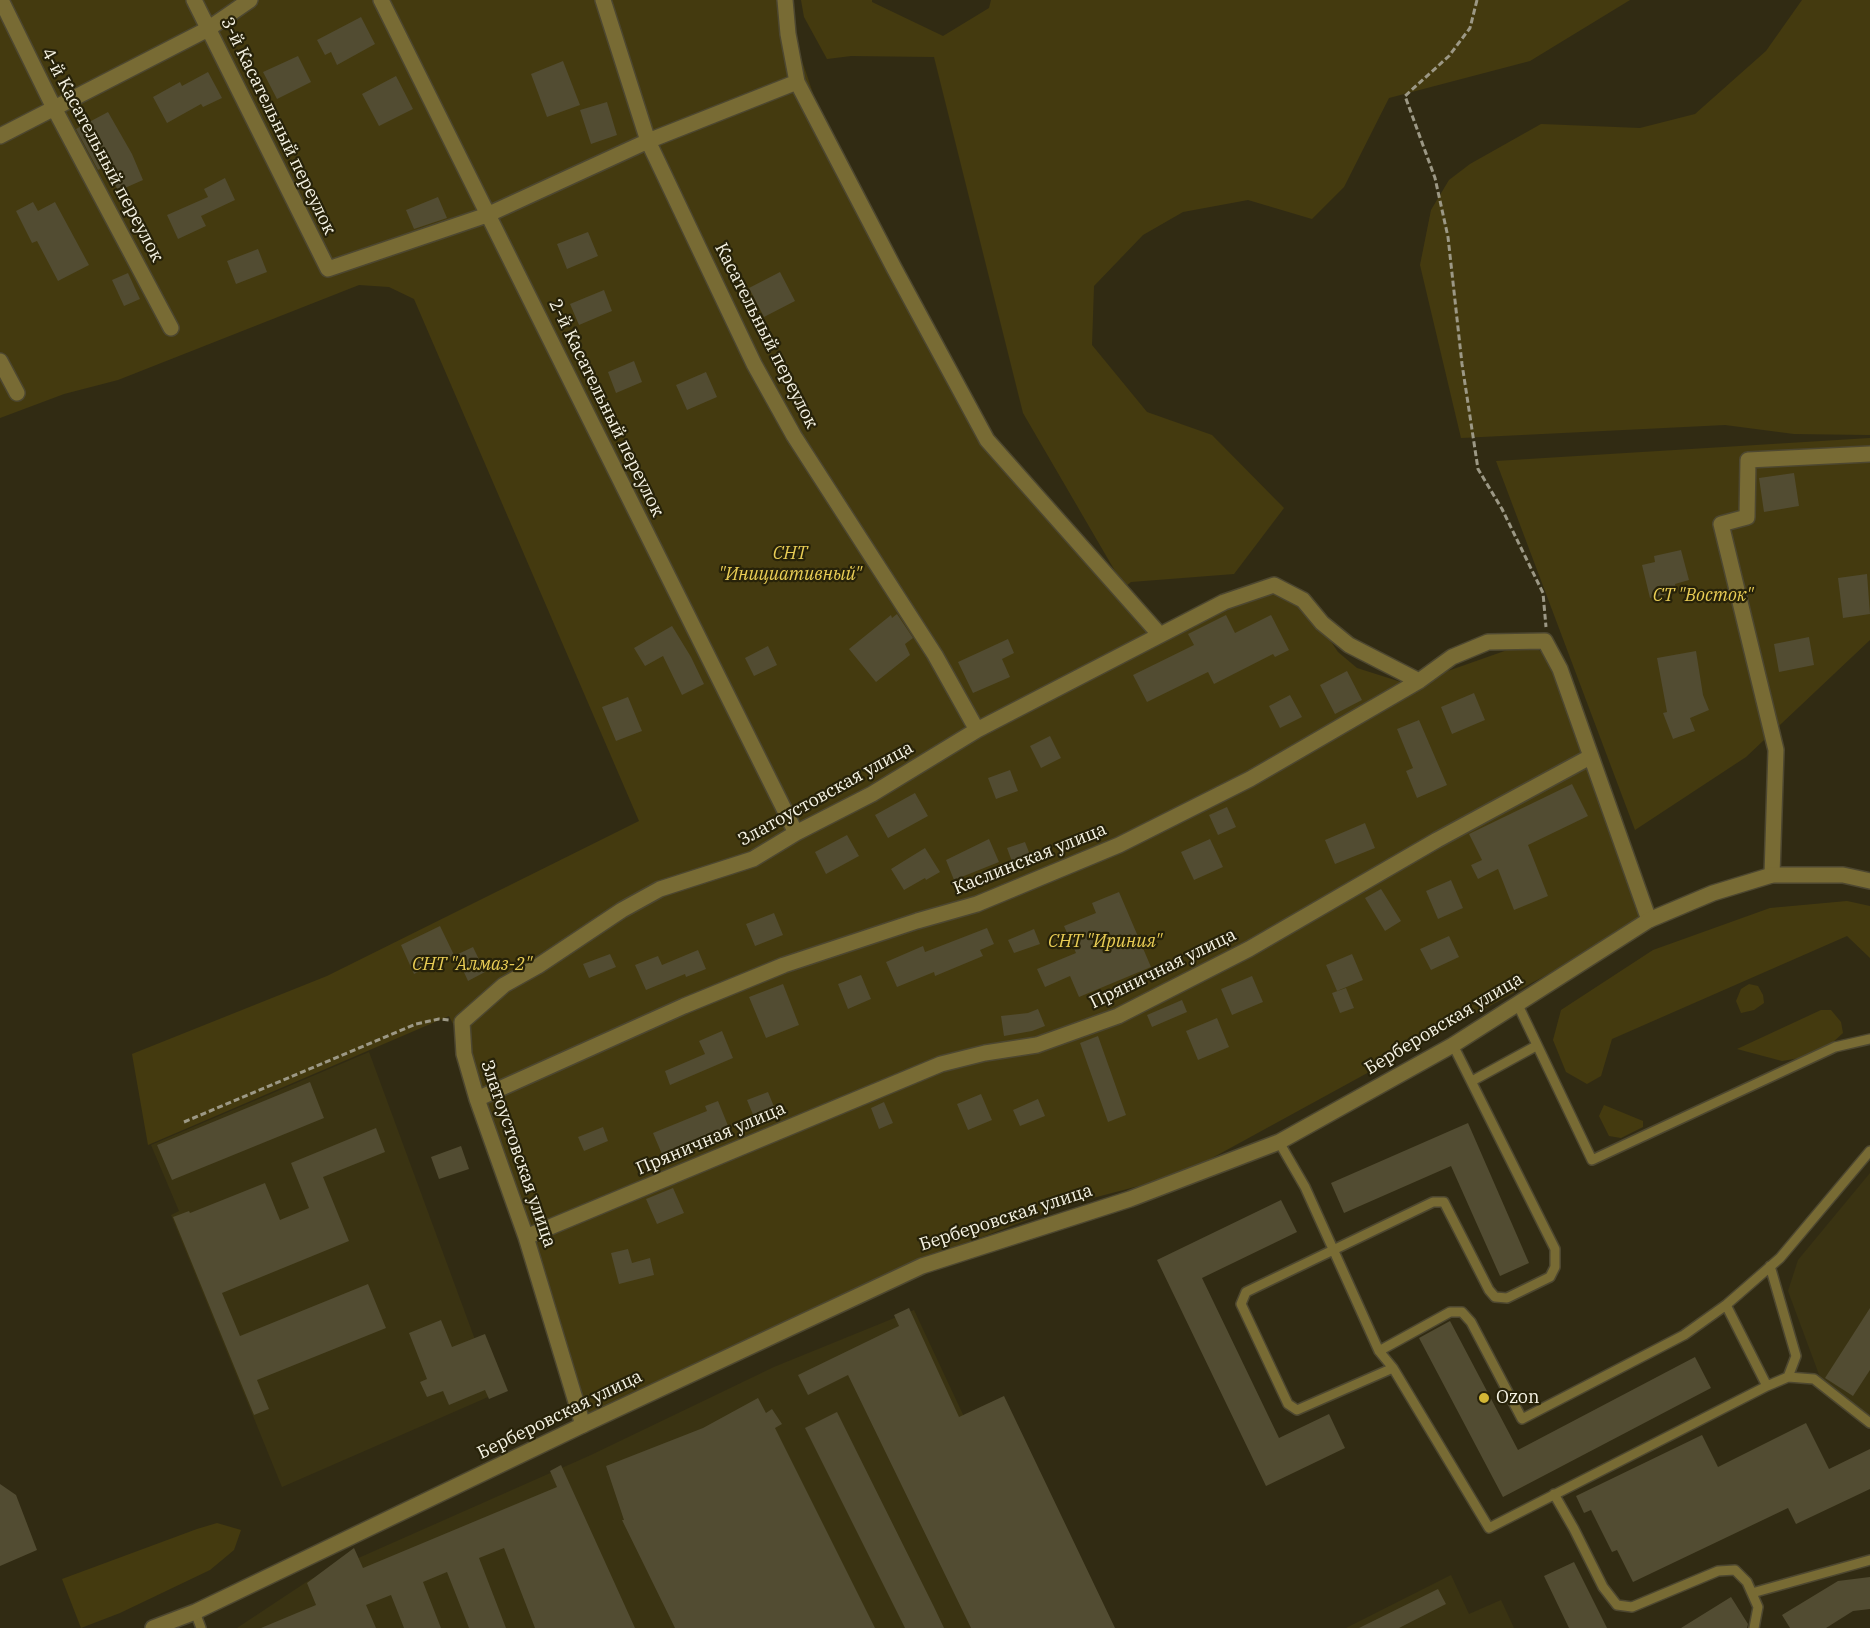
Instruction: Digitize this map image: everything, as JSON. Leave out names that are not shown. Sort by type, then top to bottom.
[{"type":"street","name":"4-й Касательный переулок","points":[[1,0],[54,108],[171,328]]},
{"type":"street","name":"3-й Касательный переулок","points":[[194,0],[328,269],[488,215]]},
{"type":"street","points":[[0,136],[208,29],[250,0]]},
{"type":"street","name":"2-й Касательный переулок","points":[[381,0],[796,833]]},
{"type":"street","name":"Касательный переулок","points":[[603,0],[648,141],[754,364],[794,436],[935,655],[977,730]]},
{"type":"street","points":[[785,0],[796,82],[987,440],[1160,635]]},
{"type":"street","points":[[488,215],[648,141],[796,82]]},
{"type":"street","points":[[0,360],[17,393]]},
{"type":"street","points":[[1772,874],[1776,750],[1721,524],[1747,517],[1748,460],[1870,454]]},
{"type":"street","name":"Златоустовская улица","points":[[583,1425],[526,1237],[477,1099],[464,1054],[462,1022],[504,986],[622,910],[660,889],[753,859],[796,833],[872,794],[977,730],[1224,602],[1274,585],[1303,600],[1322,623],[1349,645],[1419,681]]},
{"type":"street","points":[[1545,641],[1560,669],[1649,920]]},
{"type":"street","name":"Каслинская улица","points":[[477,1099],[684,1006],[784,965],[917,921],[977,904],[1119,844],[1250,779],[1419,681],[1452,657],[1488,642],[1545,641]]},
{"type":"street","name":"Пряничная улица","points":[[526,1237],[941,1064],[985,1053],[1037,1045],[1118,1016],[1249,949],[1437,840],[1590,757]]},
{"type":"street","name":"Берберовская улица","points":[[153,1628],[195,1612],[583,1425],[922,1266],[1130,1199],[1279,1142],[1453,1045],[1649,920],[1713,893],[1772,874],[1844,875],[1870,881]]},
{"type":"lane","points":[[1517,1003],[1592,1160],[1835,1047],[1870,1039]]},
{"type":"lane","points":[[1393,1368],[1297,1410],[1288,1404],[1241,1304],[1246,1292],[1433,1202],[1444,1202],[1489,1290],[1495,1297],[1507,1298],[1550,1277],[1555,1267],[1555,1249],[1453,1045]]},
{"type":"lane","points":[[1472,1081],[1536,1046]]},
{"type":"lane","points":[[1279,1142],[1305,1187],[1379,1351],[1393,1368],[1489,1528],[1788,1377],[1814,1379],[1870,1423]]},
{"type":"lane","points":[[1379,1351],[1450,1312],[1462,1312],[1471,1322],[1522,1419],[1684,1335],[1726,1305],[1780,1258],[1870,1151]]},
{"type":"lane","points":[[1770,1266],[1796,1356],[1788,1377]]},
{"type":"lane","points":[[1726,1305],[1767,1386]]},
{"type":"lane","points":[[1554,1494],[1603,1587],[1617,1605],[1632,1607],[1718,1571],[1735,1570],[1747,1582],[1758,1607],[1754,1628]]},
{"type":"lane","points":[[1752,1593],[1870,1560]]},
{"type":"lane","points":[[195,1612],[201,1628]]},
{"type":"path","points":[[1477,0],[1470,28],[1449,56],[1405,96],[1435,178],[1448,237],[1462,363],[1478,469],[1502,508],[1543,593],[1545,641]]},
{"type":"path","points":[[184,1122],[416,1024],[439,1018],[462,1022]]},
{"type":"shaded area","points":[[369,1052],[495,1394],[282,1487],[171,1215],[179,1211],[151,1145]]},
{"type":"shaded area","points":[[1870,1173],[1870,1423],[1824,1388],[1788,1291],[1798,1260]]},
{"type":"shaded area","points":[[914,1310],[1063,1628],[237,1628],[311,1579],[591,1455],[774,1367]]},
{"type":"shaded area","points":[[1451,1575],[1469,1614],[1501,1600],[1514,1628],[1346,1628]]},
{"type":"green space","points":[[0,0],[792,0],[794,37],[819,111],[992,436],[1122,583],[1023,413],[934,57],[851,56],[827,59],[804,17],[801,0],[872,0],[943,36],[989,8],[991,0],[1630,0],[1530,61],[1389,98],[1344,187],[1312,219],[1248,200],[1183,212],[1143,235],[1094,286],[1092,345],[1147,412],[1212,435],[1284,508],[1234,574],[1131,582],[1125,587],[1167,636],[1238,603],[1276,590],[1300,595],[1338,652],[1357,668],[1401,682],[1445,672],[1530,642],[1551,661],[1645,921],[1181,1175],[1066,1205],[891,1272],[586,1418],[465,1048],[449,1016],[148,1145],[132,1054],[327,976],[639,821],[414,299],[389,287],[359,285],[118,380],[64,394],[0,418]]},
{"type":"green space","points":[[1802,0],[1870,0],[1870,435],[1794,434],[1725,425],[1461,438],[1420,265],[1431,210],[1449,180],[1470,164],[1541,124],[1640,128],[1695,114],[1766,51]]},
{"type":"green space","name":"СТ \"Восток\"","points":[[1870,438],[1870,640],[1746,757],[1635,830],[1496,461]]},
{"type":"green space","points":[[1847,901],[1870,906],[1870,958],[1847,936],[1612,1039],[1601,1076],[1587,1084],[1566,1072],[1553,1040],[1561,1010],[1653,950],[1770,908]]},
{"type":"green space","points":[[1749,984],[1758,986],[1764,1003],[1754,1010],[1741,1013],[1736,1001],[1741,989]]},
{"type":"green space","points":[[1821,1010],[1831,1010],[1841,1022],[1843,1033],[1832,1043],[1800,1058],[1782,1061],[1737,1049]]},
{"type":"green space","points":[[1604,1105],[1643,1121],[1643,1127],[1621,1138],[1609,1136],[1599,1116]]},
{"type":"green space","points":[[217,1523],[241,1530],[234,1550],[210,1570],[120,1613],[81,1628],[62,1579]]},
{"type":"building","points":[[361,17],[375,44],[337,65],[331,52],[325,55],[317,40]]},
{"type":"building","points":[[298,56],[311,82],[277,99],[263,72]]},
{"type":"building","points":[[563,61],[580,105],[547,117],[531,74]]},
{"type":"building","points":[[208,72],[222,98],[203,107],[201,104],[167,123],[153,97],[180,82],[182,86]]},
{"type":"building","points":[[396,76],[413,109],[379,126],[362,94]]},
{"type":"building","points":[[607,102],[617,135],[591,144],[580,110]]},
{"type":"building","points":[[108,112],[132,154],[143,180],[118,191],[106,165],[98,170],[76,129]]},
{"type":"building","points":[[225,178],[235,200],[201,216],[206,226],[178,239],[167,215],[208,197],[204,189]]},
{"type":"building","points":[[438,197],[447,218],[414,229],[406,210]]},
{"type":"building","points":[[33,202],[38,211],[55,202],[89,265],[58,281],[37,241],[32,243],[16,211]]},
{"type":"building","points":[[588,232],[598,256],[567,269],[557,244]]},
{"type":"building","points":[[258,249],[267,272],[236,284],[227,261]]},
{"type":"building","points":[[780,272],[795,301],[764,317],[749,288]]},
{"type":"building","points":[[128,273],[140,299],[124,306],[112,280]]},
{"type":"building","points":[[604,290],[612,311],[579,325],[570,304]]},
{"type":"building","points":[[634,361],[642,382],[616,393],[608,372]]},
{"type":"building","points":[[706,372],[717,397],[687,410],[676,385]]},
{"type":"building","points":[[1794,473],[1799,506],[1764,512],[1759,478]]},
{"type":"building","points":[[1681,550],[1689,580],[1675,584],[1677,592],[1650,598],[1642,565],[1655,562],[1654,556]]},
{"type":"building","points":[[1867,574],[1870,614],[1843,618],[1838,578]]},
{"type":"building","points":[[897,614],[913,638],[905,644],[910,655],[876,682],[849,649],[891,615],[892,618]]},
{"type":"building","points":[[1226,615],[1235,633],[1271,615],[1289,650],[1275,657],[1273,654],[1214,684],[1208,672],[1147,702],[1133,675],[1194,645],[1188,634]]},
{"type":"building","points":[[672,626],[704,684],[682,695],[663,656],[645,666],[634,648]]},
{"type":"building","points":[[1809,637],[1814,665],[1779,672],[1774,644]]},
{"type":"building","points":[[1008,639],[1014,653],[1002,659],[1010,677],[973,693],[958,662]]},
{"type":"building","points":[[768,646],[777,665],[754,676],[745,658]]},
{"type":"building","points":[[1696,651],[1703,695],[1709,710],[1690,718],[1695,731],[1673,739],[1663,713],[1667,712],[1657,658]]},
{"type":"building","points":[[1347,671],[1362,700],[1335,714],[1320,685]]},
{"type":"building","points":[[1474,693],[1485,720],[1452,734],[1441,707]]},
{"type":"building","points":[[1290,695],[1302,717],[1280,728],[1269,706]]},
{"type":"building","points":[[628,697],[642,731],[616,741],[602,707]]},
{"type":"building","points":[[1419,720],[1447,785],[1417,798],[1406,771],[1413,768],[1397,729]]},
{"type":"building","points":[[1050,736],[1061,758],[1041,768],[1030,746]]},
{"type":"building","points":[[1010,770],[1018,791],[996,799],[988,778]]},
{"type":"building","points":[[1572,784],[1588,816],[1528,845],[1548,896],[1514,910],[1498,869],[1478,879],[1471,865],[1482,860],[1469,834]]},
{"type":"building","points":[[915,793],[928,816],[888,838],[875,815]]},
{"type":"building","points":[[1227,807],[1236,827],[1218,835],[1209,815]]},
{"type":"building","points":[[1365,823],[1375,848],[1335,864],[1325,840]]},
{"type":"building","points":[[847,835],[859,856],[826,874],[815,852]]},
{"type":"building","points":[[989,839],[999,862],[954,880],[946,860]]},
{"type":"building","points":[[1210,839],[1223,867],[1194,880],[1181,852]]},
{"type":"building","points":[[1025,842],[1032,860],[1014,867],[1007,848]]},
{"type":"building","points":[[925,848],[940,872],[904,890],[891,869]]},
{"type":"building","points":[[1451,880],[1463,908],[1438,919],[1426,891]]},
{"type":"building","points":[[1381,889],[1401,921],[1385,931],[1365,898]]},
{"type":"building","points":[[1119,892],[1151,967],[1079,997],[1070,976],[1045,987],[1037,969],[1076,953],[1064,926],[1096,913],[1092,903]]},
{"type":"building","points":[[774,913],[783,935],[755,946],[746,924]]},
{"type":"building","points":[[440,926],[454,955],[414,974],[401,945]]},
{"type":"building","points":[[987,928],[994,944],[980,950],[983,956],[935,976],[934,972],[897,987],[886,962],[923,946],[925,952]]},
{"type":"building","points":[[1034,929],[1040,944],[1014,953],[1008,940]]},
{"type":"building","points":[[1449,936],[1459,957],[1431,970],[1420,949]]},
{"type":"building","points":[[473,947],[485,972],[468,981],[456,955]]},
{"type":"building","points":[[698,950],[706,969],[686,977],[685,974],[646,990],[635,965],[658,956],[662,965]]},
{"type":"building","points":[[610,954],[616,967],[589,978],[583,964]]},
{"type":"building","points":[[1352,954],[1363,980],[1337,991],[1326,965]]},
{"type":"building","points":[[861,975],[871,999],[848,1009],[838,984]]},
{"type":"building","points":[[1252,976],[1263,1002],[1232,1015],[1221,989]]},
{"type":"building","points":[[783,984],[799,1025],[766,1038],[749,997]]},
{"type":"building","points":[[1346,988],[1354,1008],[1340,1013],[1332,993]]},
{"type":"building","points":[[1182,1000],[1187,1012],[1152,1027],[1147,1015]]},
{"type":"building","points":[[1038,1009],[1045,1026],[1004,1036],[1001,1016],[1028,1013]]},
{"type":"building","points":[[1217,1018],[1229,1047],[1198,1060],[1186,1031]]},
{"type":"building","points":[[722,1031],[733,1058],[670,1085],[665,1071],[705,1054],[699,1041]]},
{"type":"building","points":[[1098,1036],[1126,1115],[1108,1122],[1080,1043]]},
{"type":"building","points":[[310,1082],[324,1118],[172,1180],[157,1145]]},
{"type":"building","points":[[768,1092],[777,1114],[756,1122],[747,1100]]},
{"type":"building","points":[[981,1094],[992,1120],[968,1130],[957,1104]]},
{"type":"building","points":[[1038,1099],[1045,1116],[1020,1126],[1013,1110]]},
{"type":"building","points":[[718,1101],[731,1133],[664,1159],[653,1133],[707,1111],[705,1106]]},
{"type":"building","points":[[884,1102],[893,1123],[879,1129],[871,1108]]},
{"type":"building","points":[[1468,1123],[1529,1263],[1500,1276],[1451,1166],[1344,1213],[1331,1183]]},
{"type":"building","points":[[603,1127],[608,1141],[584,1151],[578,1137]]},
{"type":"building","points":[[376,1128],[385,1152],[323,1177],[349,1241],[222,1293],[240,1336],[368,1284],[386,1328],[257,1380],[269,1409],[254,1415],[173,1217],[189,1211],[190,1213],[265,1183],[280,1220],[309,1208],[291,1163]]},
{"type":"building","points":[[461,1146],[469,1169],[439,1179],[431,1157]]},
{"type":"building","points":[[673,1188],[684,1213],[657,1224],[646,1199]]},
{"type":"building","points":[[1281,1200],[1297,1232],[1202,1278],[1279,1438],[1329,1414],[1345,1448],[1266,1486],[1157,1260]]},
{"type":"building","points":[[628,1249],[632,1263],[650,1258],[654,1275],[619,1284],[611,1253]]},
{"type":"building","points":[[909,1308],[959,1417],[1004,1396],[1115,1628],[971,1628],[848,1375],[808,1395],[798,1375],[899,1326],[894,1315]]},
{"type":"building","points":[[1870,1308],[1870,1370],[1853,1396],[1825,1378]]},
{"type":"building","points":[[441,1320],[452,1347],[485,1334],[508,1391],[489,1399],[485,1390],[449,1405],[443,1391],[427,1397],[420,1382],[427,1379],[409,1333]]},
{"type":"building","points":[[1450,1321],[1518,1450],[1695,1357],[1711,1388],[1503,1497],[1419,1338]]},
{"type":"building","points":[[758,1398],[766,1413],[772,1409],[782,1424],[775,1428],[875,1628],[675,1628],[622,1520],[624,1520],[606,1466],[703,1428]]},
{"type":"building","points":[[837,1412],[944,1628],[905,1628],[805,1428]]},
{"type":"building","points":[[1806,1423],[1829,1469],[1870,1449],[1870,1489],[1796,1524],[1788,1508],[1633,1582],[1617,1550],[1612,1552],[1591,1510],[1584,1513],[1576,1496],[1702,1435],[1718,1467]]},
{"type":"building","points":[[561,1465],[635,1628],[535,1628],[504,1548],[479,1558],[506,1628],[469,1628],[447,1572],[423,1582],[441,1628],[404,1628],[391,1595],[366,1605],[376,1628],[261,1628],[316,1605],[307,1583],[354,1548],[363,1568],[557,1487],[550,1471]]},
{"type":"building","points":[[0,1484],[16,1495],[37,1550],[0,1566]]},
{"type":"building","points":[[1574,1562],[1607,1628],[1569,1628],[1544,1576]]},
{"type":"building","points":[[1870,1577],[1870,1609],[1853,1611],[1826,1628],[1790,1628],[1782,1615],[1838,1581]]},
{"type":"building","points":[[1438,1589],[1446,1604],[1399,1628],[1359,1628]]},
{"type":"building","points":[[1731,1597],[1748,1624],[1747,1628],[1681,1628]]},
{"type":"place","name":"Ozon","points":[[1484,1398]]},
{"type":"park label","name":"СНТ \"Инициативный\"","points":[[790,564]]},
{"type":"park label","name":"СНТ \"Ириния\"","points":[[1105,942]]},
{"type":"park label","name":"СНТ \"Алмаз-2\"","points":[[472,965]]}]
